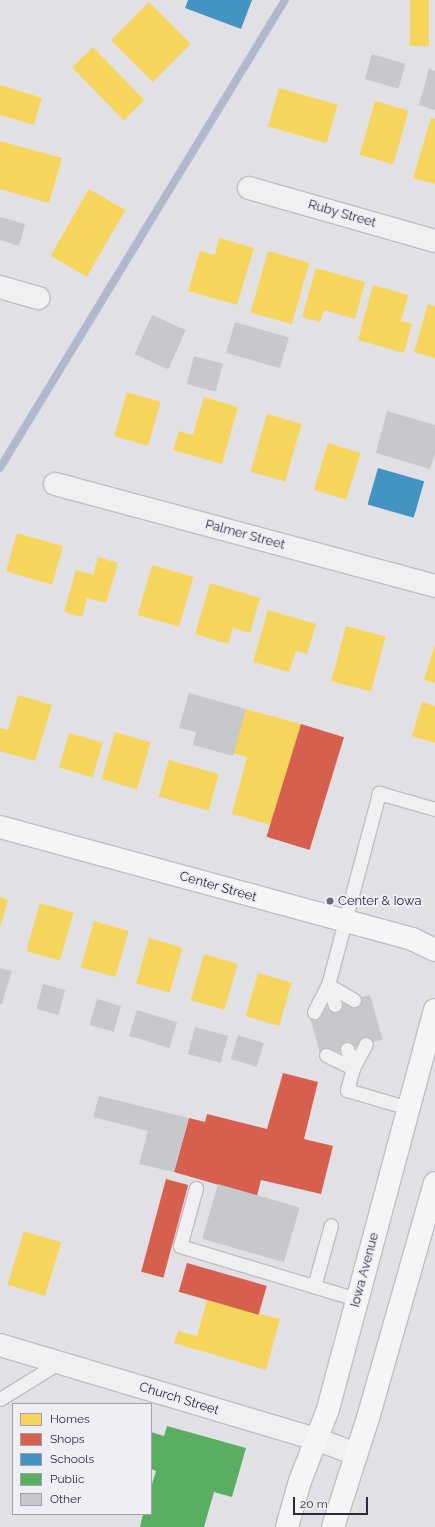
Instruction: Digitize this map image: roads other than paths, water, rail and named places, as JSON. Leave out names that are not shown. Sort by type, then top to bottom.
[{"type":"main road","name":"Center Street","points":[[0,827],[344,922],[412,939],[435,950]]},
{"type":"main road","name":"Iowa Avenue","points":[[287,1527],[328,1408],[435,1010]]},
{"type":"main road","points":[[333,1527],[356,1454],[435,1183]]},
{"type":"street","name":"Ruby Street","points":[[249,188],[435,241]]},
{"type":"street","points":[[0,287],[38,298]]},
{"type":"street","name":"Palmer Street","points":[[55,484],[435,586]]},
{"type":"street","name":"Church Street","points":[[0,1346],[316,1440],[356,1454]]},
{"type":"lane","points":[[314,1012],[328,985],[379,793],[435,808]]},
{"type":"lane","points":[[328,985],[354,1000]]},
{"type":"lane","points":[[328,985],[335,1005]]},
{"type":"lane","points":[[366,1044],[353,1068],[347,1090],[408,1108]]},
{"type":"lane","points":[[347,1049],[353,1068]]},
{"type":"lane","points":[[326,1055],[353,1068]]},
{"type":"lane","points":[[196,1188],[180,1246],[358,1299]]},
{"type":"lane","points":[[314,1286],[331,1225]]},
{"type":"lane","points":[[0,1399],[58,1363]]},
{"type":"waterway","points":[[0,468],[285,0]]},
{"type":"place","name":"Center & Iowa","points":[[330,901]]}]
